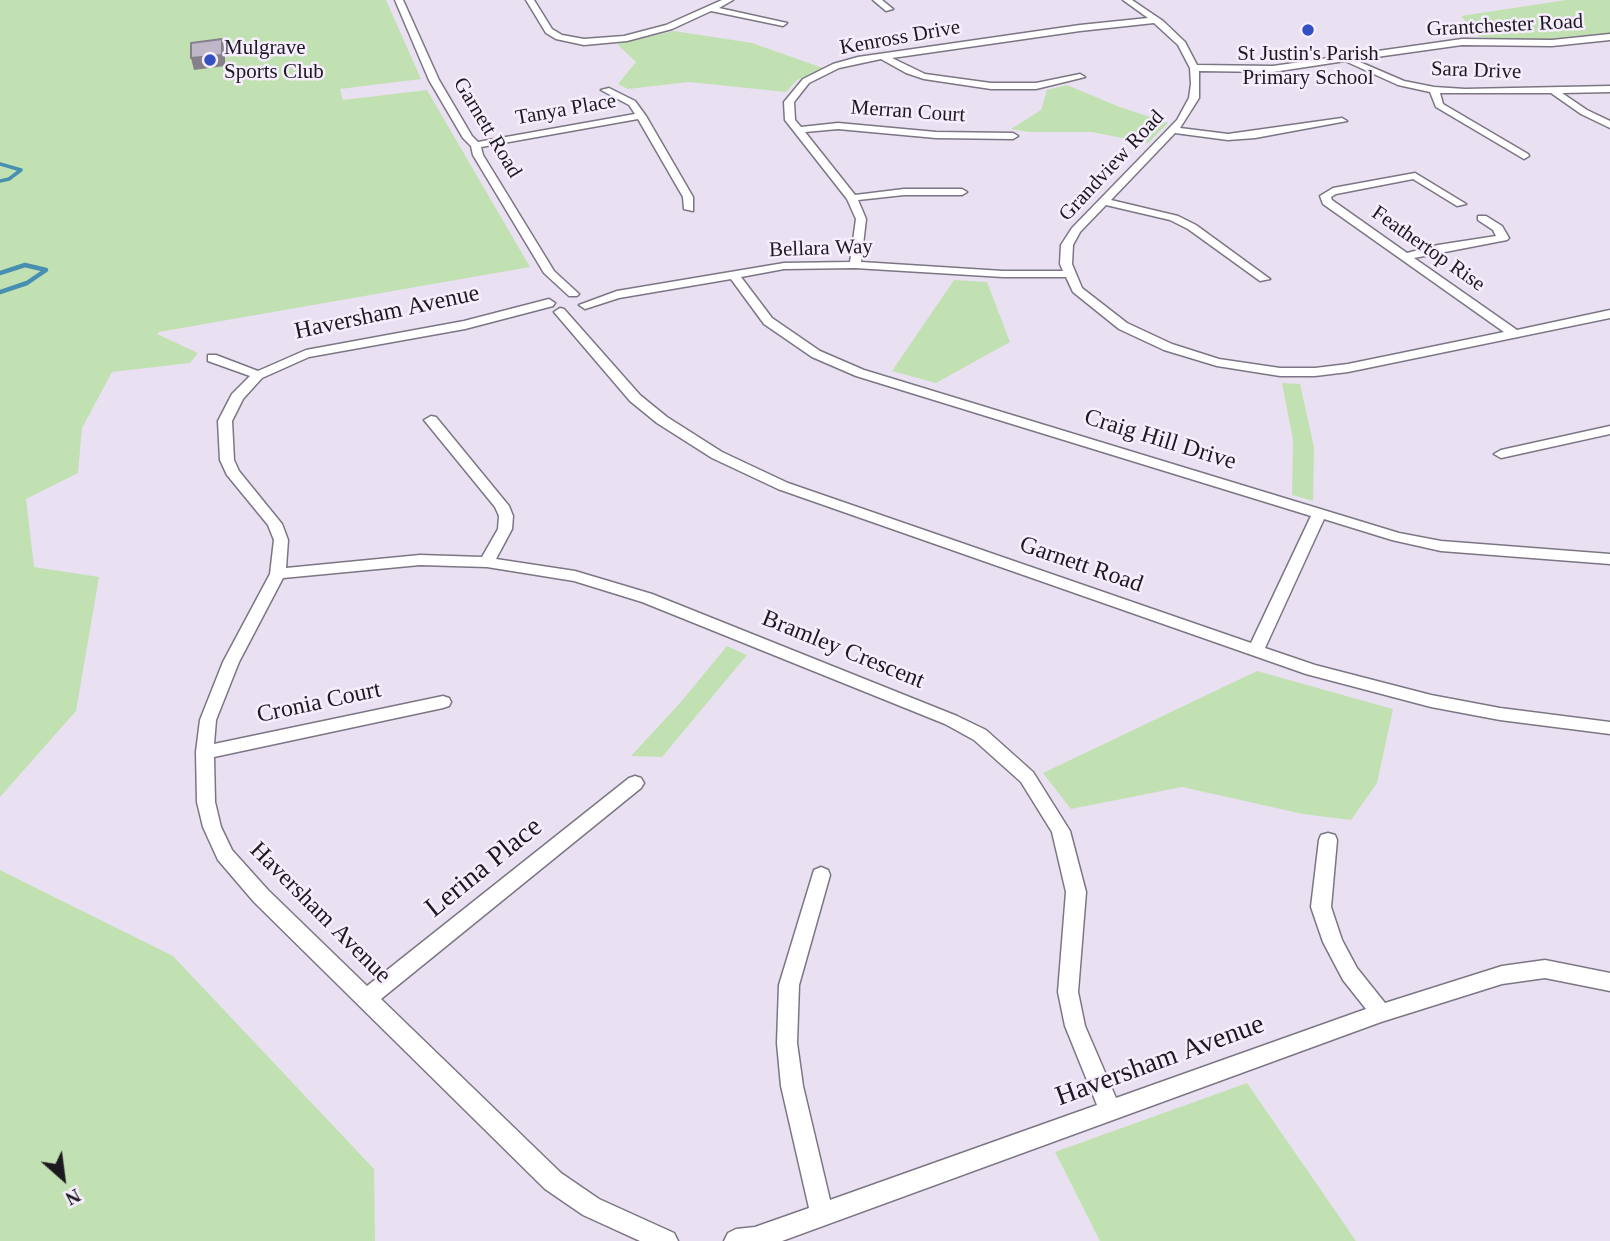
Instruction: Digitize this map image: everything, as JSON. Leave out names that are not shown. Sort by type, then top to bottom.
[{"type":"street","name":"Garnett Road","points":[[399,0],[434,80],[468,138],[476,145],[478,155],[550,273],[580,301],[587,340]]},
{"type":"street","points":[[534,1],[549,31],[559,37],[584,41],[624,39],[669,27],[729,0]]},
{"type":"street","points":[[877,0],[888,9]]},
{"type":"street","points":[[1127,0],[1158,22],[1182,44],[1194,68]]},
{"type":"street","points":[[713,9],[783,23]]},
{"type":"street","name":"Kenross Drive","points":[[855,265],[861,219],[852,198],[790,120],[789,102],[806,81],[836,66],[883,57],[1080,28],[1158,22]]},
{"type":"street","name":"Grantchester Road","points":[[1194,68],[1273,69],[1462,42],[1552,43],[1610,37]]},
{"type":"street","points":[[883,57],[925,76],[991,86],[1036,86],[1080,77]]},
{"type":"street","name":"Sara Drive","points":[[1347,59],[1401,83],[1434,90],[1465,92],[1610,89]]},
{"type":"street","name":"Grandview Road","points":[[1068,272],[1065,256],[1071,237],[1175,130],[1186,114],[1194,97],[1194,68]]},
{"type":"street","points":[[1551,89],[1584,112],[1610,125]]},
{"type":"street","points":[[606,90],[632,103],[641,116]]},
{"type":"street","points":[[1434,90],[1438,105],[1524,156]]},
{"type":"street","name":"Tanya Place","points":[[476,145],[641,116],[688,197],[689,209]]},
{"type":"street","points":[[1175,130],[1228,137],[1342,121]]},
{"type":"street","name":"Merran Court","points":[[800,130],[838,126],[936,135],[1013,136]]},
{"type":"street","name":"Feathertop Rise","points":[[1461,204],[1415,176],[1325,195],[1328,202],[1515,334]]},
{"type":"street","points":[[852,198],[904,192],[962,192]]},
{"type":"street","points":[[1104,201],[1174,218],[1192,227],[1264,279]]},
{"type":"street","points":[[1404,257],[1438,248],[1495,242],[1503,238],[1498,228],[1482,218]]},
{"type":"street","name":"Bellara Way","points":[[580,301],[784,266],[855,265],[1029,274],[1068,272]]},
{"type":"street","points":[[1068,272],[1077,290],[1145,338],[1194,356],[1247,368],[1315,372],[1348,368],[1610,314]]},
{"type":"street","name":"Garnett Road","points":[[550,273],[554,306],[587,340],[635,398],[689,439],[746,470],[783,486],[1312,670],[1431,701],[1500,714],[1610,728]]},
{"type":"street","name":"Craig Hill Drive","points":[[734,275],[768,321],[816,354],[860,373],[1397,537],[1441,546],[1610,559]]},
{"type":"street","points":[[554,306],[580,301]]},
{"type":"street","points":[[554,306],[580,301]]},
{"type":"street","name":"Haversham Avenue","points":[[554,306],[317,351],[258,375],[237,397],[225,421],[225,441],[232,472],[275,524],[281,540],[278,574],[230,662],[208,720],[205,752],[206,802],[212,827],[225,855],[261,896],[553,1181],[591,1206],[666,1241]]},
{"type":"street","points":[[212,358],[258,375]]},
{"type":"street","points":[[431,420],[502,506],[506,516],[505,529],[487,562]]},
{"type":"street","points":[[1501,454],[1610,430]]},
{"type":"street","points":[[1256,650],[1320,512]]},
{"type":"street","name":"Bramley Crescent","points":[[278,574],[420,560],[487,562],[575,576],[635,594],[951,720],[980,735],[1027,777],[1061,831],[1076,892],[1068,992],[1074,1026],[1110,1110]]},
{"type":"street","name":"Cronia Court","points":[[205,752],[443,702]]},
{"type":"street","name":"Lerina Place","points":[[367,998],[635,783]]},
{"type":"street","points":[[1328,840],[1321,907],[1333,942],[1350,974],[1381,1013]]},
{"type":"street","points":[[821,875],[789,985],[787,1044],[792,1086],[822,1215]]},
{"type":"street","name":"Haversham Avenue","points":[[736,1241],[755,1239],[1381,1013],[1502,975],[1545,969],[1610,982]]},
{"type":"green space","points":[[0,0],[386,0],[421,79],[340,89],[343,100],[427,90],[530,267],[159,332],[157,334],[198,353],[190,363],[112,372],[82,428],[78,473],[26,499],[34,567],[99,577],[76,711],[0,797]]},
{"type":"green space","points":[[1566,0],[1610,0],[1610,34],[1537,42],[1479,37],[1461,16]]},
{"type":"green space","points":[[674,31],[752,43],[823,68],[797,80],[786,92],[689,82],[628,89],[618,84],[636,62],[617,44]]},
{"type":"green space","points":[[1067,85],[1168,123],[1148,143],[1092,132],[1029,132],[1011,129],[1041,110],[1047,90]]},
{"type":"green space","points":[[954,280],[987,282],[1010,342],[936,383],[892,371]]},
{"type":"green space","points":[[1282,383],[1300,384],[1314,447],[1313,501],[1292,495],[1293,440]]},
{"type":"green space","points":[[727,646],[747,655],[662,757],[631,756],[680,703]]},
{"type":"green space","points":[[1257,671],[1393,709],[1377,783],[1351,820],[1303,814],[1182,787],[1071,809],[1043,773]]},
{"type":"green space","points":[[0,870],[173,956],[374,1169],[375,1241],[0,1241]]},
{"type":"green space","points":[[1247,1083],[1356,1241],[1100,1241],[1055,1152]]},
{"type":"building","points":[[222,39],[222,55],[191,58],[191,43]]},
{"type":"waterway","points":[[0,164],[21,170],[9,179],[0,181]]},
{"type":"waterway","points":[[0,273],[25,265],[46,270],[27,283],[0,292]]},
{"type":"place","name":"St Justin's Parish Primary School","points":[[1308,30]]},
{"type":"place","name":"Mulgrave Sports Club","points":[[210,60]]}]
